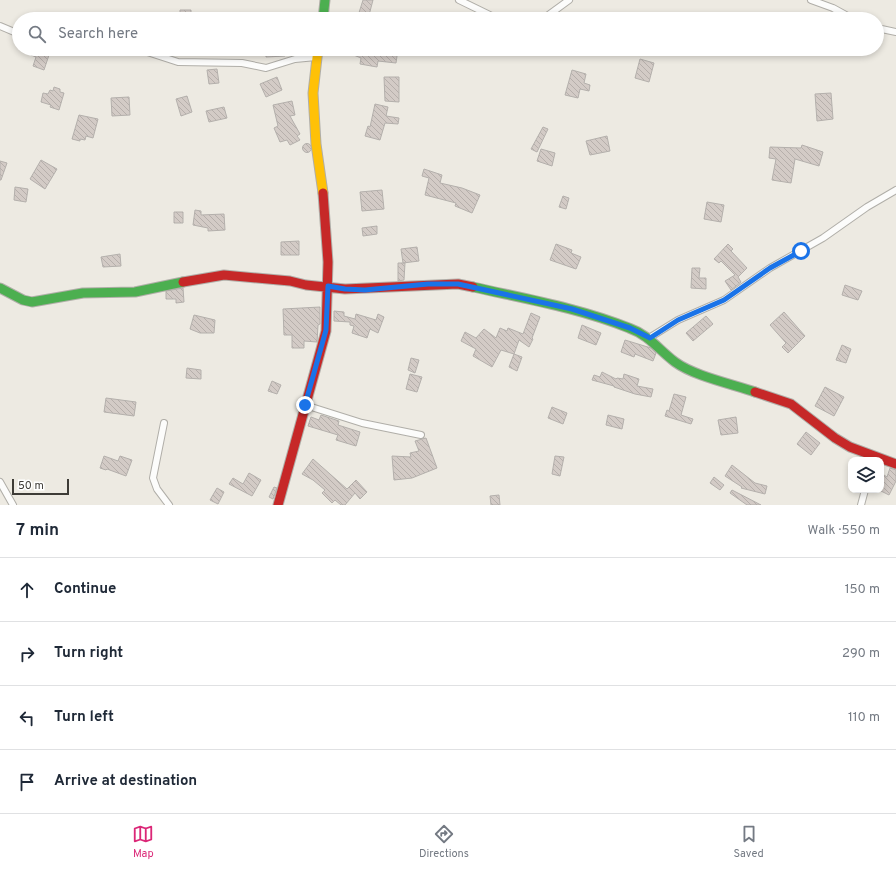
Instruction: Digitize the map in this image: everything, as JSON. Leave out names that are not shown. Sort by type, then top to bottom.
[{"type":"street","points":[[324,12],[325,0]]},
{"type":"street","points":[[459,0],[484,12]]},
{"type":"street","points":[[553,12],[569,0]]},
{"type":"street","points":[[811,0],[840,12]]},
{"type":"street","points":[[0,26],[12,31]]},
{"type":"street","points":[[884,29],[896,32]]},
{"type":"street","points":[[160,56],[178,62],[242,62],[266,68],[306,56]]},
{"type":"street","points":[[278,505],[326,330],[328,286],[324,212],[315,136],[313,93],[317,56]]},
{"type":"street","points":[[650,338],[678,320],[724,300],[770,268],[823,238],[867,207],[896,190]]},
{"type":"street","points":[[0,288],[23,300],[32,302],[83,293],[135,292],[200,278],[224,275],[290,281],[315,287],[328,286],[365,290],[428,284],[465,286],[514,298],[572,309],[630,328],[650,338],[675,362],[687,369],[791,404],[835,438],[872,457]]},
{"type":"street","points":[[305,405],[362,424],[421,435]]},
{"type":"street","points":[[164,423],[153,478],[157,489],[169,505]]},
{"type":"street","points":[[884,461],[896,464]]},
{"type":"street","points":[[0,482],[13,505]]},
{"type":"street","points":[[860,505],[864,493]]},
{"type":"building","points":[[363,0],[373,0],[370,12],[359,12]]},
{"type":"building","points":[[180,10],[191,10],[191,12],[180,12]]},
{"type":"building","points":[[34,56],[49,56],[44,70],[33,66],[36,57]]},
{"type":"building","points":[[356,56],[397,56],[396,63],[378,61],[377,67],[360,64],[361,58]]},
{"type":"building","points":[[640,59],[654,63],[649,82],[635,78]]},
{"type":"building","points":[[217,69],[219,83],[209,84],[207,70]]},
{"type":"building","points":[[572,70],[586,74],[584,83],[590,85],[589,91],[580,89],[578,98],[565,95]]},
{"type":"building","points":[[277,77],[282,90],[266,97],[260,84]]},
{"type":"building","points":[[384,77],[399,77],[399,102],[385,101]]},
{"type":"building","points":[[54,87],[60,89],[60,92],[64,93],[59,110],[50,107],[51,105],[41,102],[43,93],[48,94],[50,90],[53,91]]},
{"type":"building","points":[[831,93],[833,119],[817,121],[815,94]]},
{"type":"building","points":[[187,96],[192,112],[181,116],[176,99]]},
{"type":"building","points":[[129,97],[130,115],[112,116],[111,98]]},
{"type":"building","points":[[292,101],[295,115],[290,116],[300,134],[297,136],[300,140],[290,145],[287,140],[280,142],[274,128],[278,126],[273,105]]},
{"type":"building","points":[[375,104],[388,107],[386,116],[399,118],[398,124],[385,123],[380,140],[365,136],[368,126],[370,127]]},
{"type":"building","points":[[224,107],[227,118],[209,122],[206,111]]},
{"type":"building","points":[[79,115],[98,119],[93,138],[86,136],[85,140],[80,139],[80,141],[72,139]]},
{"type":"building","points":[[543,127],[548,129],[537,152],[531,149]]},
{"type":"building","points":[[607,136],[610,151],[590,155],[586,141]]},
{"type":"building","points":[[305,144],[309,144],[311,148],[309,152],[305,152],[303,150],[303,146]]},
{"type":"building","points":[[802,145],[823,152],[819,166],[795,159],[791,183],[772,180],[776,159],[769,158],[770,147],[801,148]]},
{"type":"building","points":[[541,149],[555,153],[552,166],[537,161]]},
{"type":"building","points":[[41,160],[57,169],[45,189],[30,179]]},
{"type":"building","points":[[0,161],[7,163],[1,180],[0,180]]},
{"type":"building","points":[[424,169],[442,175],[440,183],[462,188],[480,195],[472,213],[455,206],[456,203],[425,195],[429,178],[422,176]]},
{"type":"building","points":[[15,187],[28,189],[26,202],[14,200]]},
{"type":"building","points":[[382,190],[384,209],[362,211],[360,192]]},
{"type":"building","points":[[563,196],[569,198],[566,209],[559,207]]},
{"type":"building","points":[[707,202],[724,205],[721,222],[704,219]]},
{"type":"building","points":[[195,210],[201,211],[201,215],[224,214],[225,230],[208,231],[208,228],[193,225]]},
{"type":"building","points":[[174,212],[183,212],[183,223],[174,223]]},
{"type":"building","points":[[377,226],[377,234],[363,236],[362,228]]},
{"type":"building","points":[[299,241],[299,255],[281,255],[281,242]]},
{"type":"building","points":[[556,244],[572,250],[571,253],[581,257],[576,269],[550,260]]},
{"type":"building","points":[[728,244],[733,249],[731,251],[747,268],[738,277],[741,282],[731,290],[725,281],[735,275],[721,261],[719,263],[714,259]]},
{"type":"building","points":[[417,247],[419,261],[403,263],[401,249]]},
{"type":"building","points":[[120,254],[121,266],[103,267],[101,257]]},
{"type":"building","points":[[398,263],[405,263],[404,280],[398,281]]},
{"type":"building","points":[[692,268],[700,268],[699,278],[706,278],[706,289],[691,288]]},
{"type":"building","points":[[845,285],[862,291],[858,300],[842,295]]},
{"type":"building","points":[[183,288],[184,302],[176,303],[176,299],[166,299],[166,291]]},
{"type":"building","points":[[320,307],[320,324],[318,325],[317,342],[304,341],[304,348],[292,348],[292,335],[284,335],[283,309]]},
{"type":"building","points":[[334,311],[344,312],[344,316],[355,319],[356,314],[376,320],[378,314],[384,317],[378,333],[370,329],[367,338],[352,333],[354,326],[350,325],[350,322],[334,321]]},
{"type":"building","points":[[784,312],[805,336],[788,353],[782,347],[786,343],[770,325]]},
{"type":"building","points":[[531,313],[540,317],[529,347],[519,340],[514,354],[501,350],[492,367],[473,356],[476,349],[461,341],[465,332],[476,338],[484,329],[496,338],[500,328],[507,331],[508,328],[523,334]]},
{"type":"building","points":[[194,315],[215,320],[214,333],[200,333],[190,329]]},
{"type":"building","points":[[706,316],[713,324],[693,341],[686,333]]},
{"type":"building","points":[[582,325],[601,333],[596,345],[578,338]]},
{"type":"building","points":[[625,340],[651,348],[656,353],[653,361],[635,354],[634,357],[621,352]]},
{"type":"building","points":[[842,345],[851,349],[846,363],[836,360]]},
{"type":"building","points":[[514,354],[522,357],[517,371],[509,367]]},
{"type":"building","points":[[411,358],[419,360],[415,373],[408,370]]},
{"type":"building","points":[[187,368],[201,370],[201,379],[186,378]]},
{"type":"building","points":[[602,372],[616,379],[623,379],[624,374],[639,379],[637,386],[653,389],[651,397],[635,394],[592,380],[594,375],[600,377]]},
{"type":"building","points":[[410,374],[422,377],[417,392],[406,389]]},
{"type":"building","points":[[272,381],[281,385],[277,394],[268,391]]},
{"type":"building","points":[[825,387],[844,397],[834,416],[815,406]]},
{"type":"building","points":[[674,394],[686,397],[681,415],[693,419],[691,424],[665,416],[667,410],[669,411]]},
{"type":"building","points":[[106,398],[136,402],[134,416],[104,412]]},
{"type":"building","points":[[552,407],[567,413],[563,424],[548,418]]},
{"type":"building","points":[[321,415],[339,421],[338,425],[360,432],[356,446],[336,440],[338,435],[308,426],[311,417],[319,420]]},
{"type":"building","points":[[608,415],[624,419],[622,429],[606,425]]},
{"type":"building","points":[[736,417],[738,433],[721,435],[718,420]]},
{"type":"building","points":[[806,432],[820,443],[811,455],[797,444]]},
{"type":"building","points":[[426,438],[437,468],[412,478],[394,480],[392,456],[411,457],[410,453],[419,451],[415,441]]},
{"type":"building","points":[[104,456],[118,461],[120,456],[132,460],[126,476],[100,468]]},
{"type":"building","points":[[555,456],[564,457],[560,476],[552,474]]},
{"type":"building","points":[[313,459],[347,489],[356,480],[367,492],[360,499],[355,493],[345,505],[341,505],[335,500],[332,503],[322,493],[325,490],[313,480],[302,474]]},
{"type":"building","points":[[732,465],[755,483],[767,486],[765,494],[741,488],[742,487],[725,476]]},
{"type":"building","points":[[890,468],[896,470],[896,481],[889,495],[884,492],[884,475],[887,477]]},
{"type":"building","points":[[249,473],[261,480],[252,496],[229,484],[233,478],[243,484]]},
{"type":"building","points":[[714,477],[724,485],[720,490],[710,483]]},
{"type":"building","points":[[274,487],[277,488],[273,499],[269,497]]},
{"type":"building","points":[[217,488],[224,492],[218,504],[210,500]]},
{"type":"building","points":[[732,490],[761,505],[747,505],[730,493]]},
{"type":"building","points":[[499,495],[500,505],[491,505],[490,496]]},
{"type":"traffic: fast","points":[[324,12],[325,0]]},
{"type":"traffic: fast","points":[[0,288],[23,300],[32,302],[83,293],[135,292],[183,282]]},
{"type":"traffic: fast","points":[[473,287],[572,309],[629,328],[648,339],[683,367],[703,376],[755,392]]},
{"type":"traffic: slow","points":[[317,56],[313,93],[316,144],[323,193]]},
{"type":"traffic: jam","points":[[278,505],[326,331],[328,262],[323,193]]},
{"type":"traffic: jam","points":[[183,282],[224,275],[290,281],[306,285],[345,289],[458,284],[473,287]]},
{"type":"traffic: jam","points":[[755,392],[791,404],[835,438],[850,447],[896,464]]},
{"type":"route","points":[[305,405],[326,330],[328,286],[365,290],[428,284],[458,284],[479,288],[514,298],[572,309],[639,331],[650,338],[678,320],[724,300],[740,290],[751,280],[801,251]]}]
